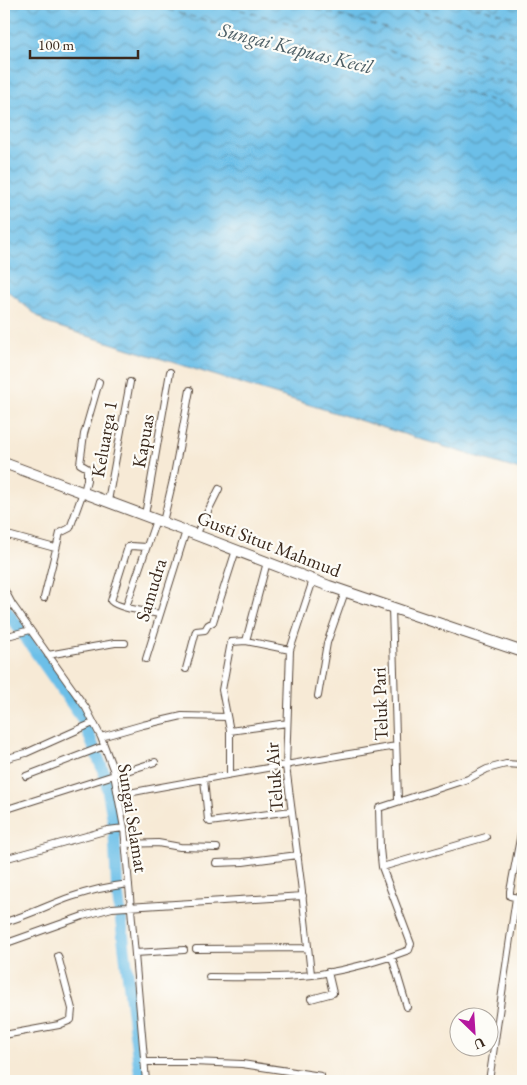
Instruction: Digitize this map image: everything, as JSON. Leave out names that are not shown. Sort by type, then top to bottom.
[{"type":"highway","name":"Gusti Situt Mahmud","points":[[4,463],[345,592],[523,652]]},
{"type":"street","name":"Kapuas","points":[[145,515],[170,372]]},
{"type":"street","points":[[44,598],[55,548],[61,532],[70,528],[84,492],[87,468],[80,464],[84,434],[100,382]]},
{"type":"street","name":"Keluarga 1","points":[[108,501],[130,382]]},
{"type":"street","points":[[126,607],[146,547],[160,521],[177,463],[190,390]]},
{"type":"street","points":[[196,535],[219,489]]},
{"type":"street","name":"Samudra","points":[[146,659],[186,531]]},
{"type":"street","points":[[4,534],[55,548]]},
{"type":"street","points":[[146,547],[128,547],[111,601],[113,604],[159,614]]},
{"type":"street","points":[[186,669],[196,631],[205,630],[208,624],[213,622],[236,550]]},
{"type":"street","points":[[246,642],[267,562]]},
{"type":"street","name":"Teluk Air","points":[[311,974],[286,766],[286,723],[290,650],[313,580]]},
{"type":"street","name":"Sungai Selamat","points":[[4,589],[6,598],[28,630],[86,708],[91,724],[101,737],[102,747],[118,795],[121,828],[126,844],[129,884],[127,908],[135,953],[146,1081]]},
{"type":"street","points":[[318,696],[327,643],[345,592]]},
{"type":"street","name":"Teluk Pari","points":[[392,608],[398,800]]},
{"type":"street","points":[[4,637],[28,630]]},
{"type":"street","points":[[230,774],[230,731],[222,690],[230,644],[232,641],[246,642],[290,650]]},
{"type":"street","points":[[48,655],[114,643],[125,643]]},
{"type":"street","points":[[101,737],[143,724],[182,716],[227,716]]},
{"type":"street","points":[[230,731],[286,723]]},
{"type":"street","points":[[4,760],[26,753],[91,724]]},
{"type":"street","points":[[118,795],[204,778],[286,766],[396,746]]},
{"type":"street","points":[[26,776],[102,747]]},
{"type":"street","points":[[4,810],[155,762]]},
{"type":"street","points":[[209,976],[270,977],[328,972],[392,957],[409,950],[411,944],[382,867],[379,808],[398,800],[468,779],[487,769],[506,764],[523,763]]},
{"type":"street","points":[[204,778],[208,820],[210,822],[291,811]]},
{"type":"street","points":[[523,823],[521,843],[510,892],[510,896],[523,900]]},
{"type":"street","points":[[4,859],[121,828]]},
{"type":"street","points":[[382,867],[486,837]]},
{"type":"street","points":[[126,844],[158,843],[217,848]]},
{"type":"street","points":[[216,863],[243,862],[298,855]]},
{"type":"street","points":[[4,922],[72,897],[112,886],[129,884]]},
{"type":"street","points":[[4,944],[83,916],[112,908],[303,896]]},
{"type":"street","points":[[489,1081],[516,898]]},
{"type":"street","points":[[196,949],[308,948]]},
{"type":"street","points":[[135,953],[184,950]]},
{"type":"street","points":[[4,1035],[62,1024],[71,1020],[72,1009],[58,956]]},
{"type":"street","points":[[392,957],[407,1007]]},
{"type":"street","points":[[310,999],[333,993],[328,972]]},
{"type":"street","points":[[144,1062],[242,1064],[321,1076]]},
{"type":"water","name":"Sungai Kapuas Kecil","points":[[4,4],[523,4],[523,471],[46,323],[4,288]]},
{"type":"waterway","points":[[4,607],[82,718],[105,775],[114,825],[117,888],[141,1081]]},
{"type":"ferry route","points":[[147,4],[523,109]]},
{"type":"ferry route","points":[[219,4],[523,87]]},
{"type":"ferry route","points":[[296,4],[523,65]]},
{"type":"ferry route","points":[[391,4],[523,39]]},
{"type":"ferry route","points":[[464,4],[523,19]]}]
